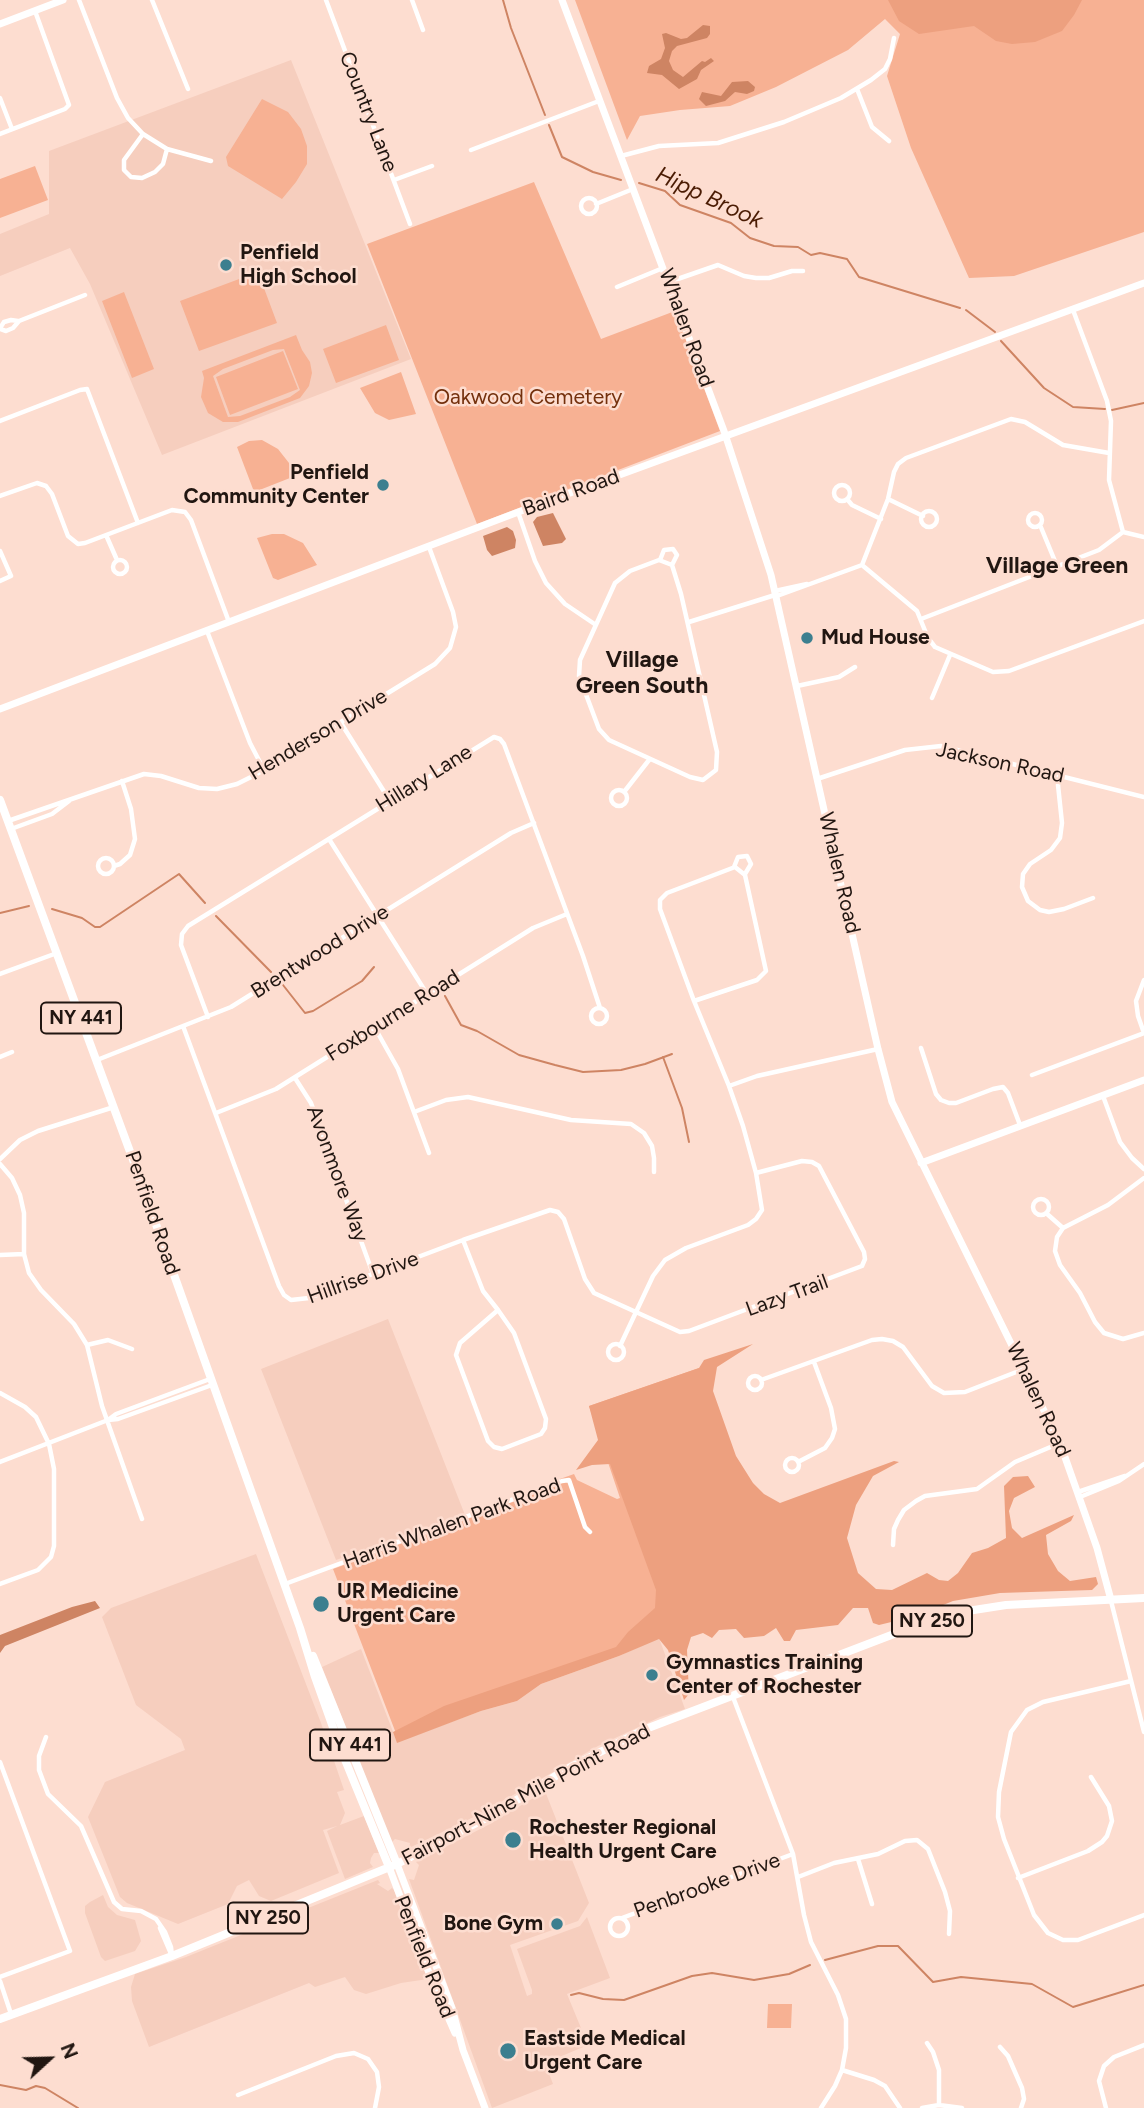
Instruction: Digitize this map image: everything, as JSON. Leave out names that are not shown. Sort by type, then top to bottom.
[{"type":"main road","name":"Penfield Road","points":[[0,800],[114,1107],[285,1584],[341,1750],[393,1866]]},
{"type":"main road","name":"Fairport-Nine Mile Point Road","points":[[0,2019],[172,1956],[393,1866],[494,1814],[566,1769],[643,1730],[894,1634],[961,1612],[1006,1605],[1144,1598]]},
{"type":"street","points":[[0,24],[63,0]]},
{"type":"street","points":[[79,0],[120,106],[128,118],[143,134],[167,149],[211,161]]},
{"type":"street","points":[[152,0],[188,89]]},
{"type":"street","name":"Country Lane","points":[[326,0],[410,224]]},
{"type":"street","points":[[412,0],[423,30]]},
{"type":"street","name":"Whalen Road","points":[[562,0],[726,435],[776,594],[878,1049],[896,1111],[1060,1443],[1079,1494],[1111,1600],[1144,1732]]},
{"type":"street","points":[[0,134],[65,109],[69,105],[35,11]]},
{"type":"street","points":[[621,156],[659,146],[718,143],[784,122],[857,89],[878,76],[887,66],[894,37]]},
{"type":"street","points":[[857,89],[872,127],[889,141]]},
{"type":"street","points":[[0,98],[12,130]]},
{"type":"street","points":[[471,150],[600,100]]},
{"type":"street","points":[[143,134],[124,160],[124,170],[131,177],[142,178],[155,172],[163,164],[167,149]]},
{"type":"street","points":[[394,180],[432,166]]},
{"type":"street","points":[[596,204],[634,189]]},
{"type":"street","points":[[668,282],[718,265],[756,278],[803,271]]},
{"type":"street","points":[[617,287],[663,268]]},
{"type":"street","name":"Baird Road","points":[[0,709],[518,512],[1144,283]]},
{"type":"street","points":[[0,329],[6,331],[19,321],[85,295]]},
{"type":"street","points":[[1073,310],[1107,401],[1111,421],[1110,489],[1123,532]]},
{"type":"street","points":[[0,421],[87,389],[138,523]]},
{"type":"street","points":[[688,622],[862,565],[888,499],[894,472],[901,460],[1011,419],[1025,422],[1063,445],[1109,453]]},
{"type":"street","points":[[0,496],[43,484],[51,491],[68,536],[72,541],[85,543],[172,510],[185,512],[191,520],[229,622]]},
{"type":"street","points":[[847,499],[852,505],[881,519]]},
{"type":"street","points":[[888,499],[923,516]]},
{"type":"street","points":[[518,512],[535,561],[546,583],[571,609],[596,625]]},
{"type":"street","points":[[1040,525],[1057,566]]},
{"type":"street","points":[[1123,532],[1144,537]]},
{"type":"street","points":[[922,619],[1099,550],[1123,532]]},
{"type":"street","points":[[106,535],[117,560]]},
{"type":"street","name":"Henderson Drive","points":[[10,825],[136,776],[151,775],[199,788],[217,789],[237,784],[435,664],[450,648],[455,635],[455,619],[429,546]]},
{"type":"street","points":[[660,560],[664,550],[673,549],[677,555],[672,565],[688,622],[717,752],[718,765],[708,777],[698,780],[615,744],[599,729],[580,680],[580,660],[610,591],[619,578],[660,560],[672,565]]},
{"type":"street","points":[[0,551],[11,576],[0,581]]},
{"type":"street","points":[[862,565],[912,607],[922,619],[932,643],[950,656],[986,670],[1004,672],[1144,621]]},
{"type":"street","points":[[207,631],[250,743],[264,770]]},
{"type":"street","points":[[932,698],[950,656]]},
{"type":"street","points":[[797,686],[839,677],[855,667]]},
{"type":"street","points":[[341,723],[390,801]]},
{"type":"street","name":"Hillary Lane","points":[[208,1017],[181,945],[184,930],[491,737],[497,737],[504,744],[600,1008]]},
{"type":"street","name":"Jackson Road","points":[[817,779],[905,750],[933,746],[1144,797]]},
{"type":"street","points":[[624,792],[649,760]]},
{"type":"street","points":[[1062,776],[1058,785],[1062,823],[1060,838],[1051,850],[1030,864],[1023,874],[1022,887],[1028,901],[1040,910],[1048,912],[1093,898]]},
{"type":"street","points":[[114,866],[130,855],[135,839],[131,809],[122,781]]},
{"type":"street","name":"Henderson Drive","points":[[10,825],[52,814],[72,799]]},
{"type":"street","name":"Brentwood Drive","points":[[96,1060],[239,1003],[511,834],[534,823]]},
{"type":"street","points":[[329,839],[427,994]]},
{"type":"street","points":[[620,1346],[653,1276],[664,1261],[686,1248],[748,1224],[760,1215],[762,1205],[756,1173],[729,1086],[659,907],[660,900],[667,893],[734,867],[738,857],[747,856],[751,864],[745,875]]},
{"type":"street","points":[[694,1001],[757,980],[764,975],[765,962],[745,875],[734,867]]},
{"type":"street","name":"Foxbourne Road","points":[[216,1113],[257,1098],[295,1078],[533,928],[567,914]]},
{"type":"street","points":[[0,974],[58,953]]},
{"type":"street","points":[[1032,1075],[1144,1034],[1136,1001],[1144,980]]},
{"type":"street","name":"Hillrise Drive","points":[[183,1026],[279,1286],[291,1300],[304,1300],[550,1210],[561,1215],[574,1247]]},
{"type":"street","points":[[375,1028],[394,1061],[429,1153]]},
{"type":"street","points":[[921,1048],[934,1090],[941,1100],[956,1103],[1003,1087],[1009,1093],[1020,1125]]},
{"type":"street","points":[[729,1086],[757,1076],[878,1049]]},
{"type":"street","points":[[0,1057],[12,1052]]},
{"type":"street","name":"Avonmore Way","points":[[295,1078],[311,1103],[373,1274]]},
{"type":"street","points":[[921,1163],[1144,1080]]},
{"type":"street","points":[[1102,1095],[1120,1142],[1144,1169]]},
{"type":"street","points":[[414,1112],[446,1100],[468,1097],[571,1121],[631,1124],[644,1133],[652,1146],[654,1172]]},
{"type":"street","points":[[0,1159],[20,1140],[38,1131],[114,1107]]},
{"type":"street","name":"Lazy Trail","points":[[574,1247],[585,1279],[597,1296],[683,1333],[862,1266],[864,1252],[819,1166],[802,1161],[756,1173]]},
{"type":"street","points":[[0,1164],[12,1178],[20,1195],[24,1213],[24,1254],[34,1283],[68,1316],[88,1345],[102,1406],[142,1519]]},
{"type":"street","points":[[1144,1178],[1108,1205],[1063,1228],[1055,1244],[1056,1258],[1104,1333],[1127,1338],[1144,1332]]},
{"type":"street","points":[[1046,1213],[1063,1228]]},
{"type":"street","points":[[463,1240],[483,1291],[498,1310],[514,1333],[546,1424],[543,1432],[537,1436],[502,1448],[495,1447],[488,1441],[456,1355],[460,1343],[498,1310]]},
{"type":"street","points":[[0,1255],[24,1254]]},
{"type":"street","points":[[761,1380],[872,1340],[888,1339],[898,1343],[907,1352],[935,1390],[949,1394],[965,1392],[1025,1368]]},
{"type":"street","points":[[88,1345],[108,1340],[131,1349]]},
{"type":"street","points":[[798,1462],[824,1448],[835,1429],[831,1408],[814,1362]]},
{"type":"street","points":[[0,1462],[108,1420],[116,1414],[211,1382]]},
{"type":"street","points":[[0,1393],[31,1412],[41,1424],[49,1444],[54,1469],[54,1546],[51,1558],[38,1570],[0,1584]]},
{"type":"street","points":[[893,1545],[894,1529],[898,1520],[904,1510],[916,1501],[925,1496],[977,1489],[1020,1460],[1060,1443]]},
{"type":"street","points":[[1079,1494],[1133,1474],[1144,1464]]},
{"type":"street","name":"Harris Whalen Park Road","points":[[285,1584],[562,1481],[569,1480],[585,1527],[590,1532]]},
{"type":"street","points":[[1131,1681],[1043,1702],[1027,1710],[1015,1724],[1007,1748],[998,1803],[1000,1828],[1018,1878],[1037,1922],[1048,1933],[1063,1940],[1087,1938],[1144,1915]]},
{"type":"street","name":"Penbrooke Drive","points":[[733,1696],[793,1854],[811,1942],[844,2010],[847,2037],[842,2070],[821,2108]]},
{"type":"street","points":[[46,1737],[39,1756],[39,1770],[48,1794],[85,1832],[114,1902],[122,1909],[147,1913],[156,1919],[172,1956]]},
{"type":"street","points":[[0,1762],[70,1951],[0,1979],[12,2015]]},
{"type":"street","points":[[1018,1878],[1088,1851],[1107,1836],[1112,1821],[1109,1806],[1090,1777]]},
{"type":"street","points":[[798,1877],[834,1863],[878,1854],[909,1840],[917,1840],[925,1845],[931,1855],[948,1901],[949,1934]]},
{"type":"street","name":"Penbrooke Drive","points":[[622,1918],[628,1929],[625,1934],[617,1936],[612,1933],[610,1925],[614,1920],[793,1854]]},
{"type":"street","points":[[858,1859],[872,1904]]},
{"type":"street","name":"Penfield Road","points":[[393,1866],[443,2010],[463,2050],[485,2108]]},
{"type":"street","points":[[927,2043],[939,2070],[939,2105]]},
{"type":"street","points":[[1106,2108],[1098,2081],[1104,2066],[1114,2057],[1144,2045]]},
{"type":"street","points":[[1000,2047],[1008,2056],[1022,2088],[1024,2099],[1021,2108]]},
{"type":"street","points":[[238,2095],[336,2056],[354,2053],[368,2059],[377,2072],[379,2087],[375,2108]]},
{"type":"street","points":[[842,2070],[885,2086],[900,2108]]},
{"type":"street","points":[[922,2108],[939,2105],[962,2108]]},
{"type":"shaded area","points":[[888,0],[1082,0],[1062,31],[1035,42],[1012,44],[996,41],[974,26],[919,34],[899,21]]},
{"type":"shaded area","points":[[703,25],[710,26],[707,38],[677,46],[669,61],[673,70],[683,77],[702,61],[711,58],[714,61],[701,70],[697,79],[679,89],[662,75],[647,73],[649,66],[661,59],[665,48],[662,34],[687,38]]},
{"type":"shaded area","name":"Penfield High School","points":[[291,60],[411,359],[162,455],[90,284],[70,248],[0,276],[0,234],[49,214],[49,151]]},
{"type":"shaded area","points":[[748,81],[755,87],[754,91],[747,94],[735,92],[725,101],[706,106],[699,99],[702,92],[721,96],[732,82]]},
{"type":"shaded area","points":[[553,513],[566,539],[562,543],[543,546],[533,522],[537,517]]},
{"type":"shaded area","points":[[507,527],[513,531],[515,548],[492,556],[483,536]]},
{"type":"shaded area","points":[[388,1319],[465,1515],[336,1560],[261,1369]]},
{"type":"shaded area","points":[[753,1344],[717,1367],[713,1391],[736,1456],[753,1483],[764,1494],[780,1503],[894,1461],[899,1462],[873,1476],[856,1505],[847,1538],[858,1573],[876,1589],[892,1590],[927,1573],[939,1580],[948,1581],[958,1573],[972,1553],[1006,1538],[1004,1486],[1013,1477],[1028,1476],[1035,1487],[1014,1498],[1009,1511],[1012,1528],[1022,1538],[1074,1515],[1071,1521],[1046,1535],[1048,1554],[1058,1571],[1070,1581],[1096,1577],[1098,1584],[1092,1590],[1000,1593],[953,1601],[916,1616],[879,1625],[873,1623],[868,1608],[853,1608],[838,1625],[796,1630],[790,1641],[784,1641],[776,1628],[764,1636],[744,1638],[736,1629],[719,1630],[712,1638],[703,1633],[691,1637],[687,1650],[689,1694],[684,1700],[668,1650],[659,1639],[541,1684],[517,1701],[481,1711],[397,1743],[393,1732],[444,1706],[616,1647],[628,1632],[655,1608],[656,1590],[610,1464],[592,1465],[576,1470],[598,1440],[589,1406],[699,1368],[704,1360]]},
{"type":"shaded area","points":[[256,1554],[344,1790],[337,1792],[345,1813],[340,1825],[364,1816],[379,1853],[374,1853],[371,1858],[373,1867],[345,1879],[327,1831],[337,1826],[323,1830],[339,1873],[271,1901],[259,1896],[249,1880],[237,1886],[228,1904],[178,1924],[127,1903],[120,1897],[88,1817],[105,1782],[185,1750],[181,1739],[136,1705],[102,1617],[111,1608]]},
{"type":"shaded area","points":[[95,1601],[100,1608],[5,1646],[0,1653],[0,1635],[72,1607]]},
{"type":"shaded area","points":[[659,1638],[685,1709],[660,1717],[598,1746],[482,1813],[409,1848],[410,1843],[395,1839],[392,1842],[389,1836],[322,1667],[361,1649],[397,1742],[481,1711],[517,1701],[541,1684],[619,1656]]},
{"type":"shaded area","points":[[545,1791],[589,1903],[578,1921],[510,1945],[527,1996],[532,1994],[532,1990],[517,1949],[580,1926],[587,1917],[610,1978],[567,1994],[588,2045],[545,2063],[553,2084],[492,2108],[409,1879],[414,1880],[419,1865],[416,1862],[490,1824]]},
{"type":"shaded area","points":[[378,1880],[380,1883],[377,1884],[388,1891],[392,1888],[394,1890],[428,1979],[401,1983],[366,1994],[354,1990],[345,1977],[315,1987],[309,1983],[149,2047],[132,2001],[131,1987],[135,1974],[186,1957]]},
{"type":"shaded area","points":[[103,1895],[108,1907],[117,1915],[135,1920],[141,1941],[135,1951],[105,1961],[101,1957],[85,1913],[85,1906]]},
{"type":"green space","points":[[575,0],[1144,0],[1144,232],[1014,276],[969,278],[911,148],[887,76],[900,34],[885,19],[848,50],[776,87],[730,106],[640,116],[627,140]]},
{"type":"green space","points":[[262,99],[288,112],[301,129],[307,146],[307,164],[282,199],[228,166],[226,157]]},
{"type":"green space","points":[[35,166],[48,200],[0,218],[0,179]]},
{"type":"green space","name":"Oakwood Cemetery","points":[[534,182],[601,339],[675,311],[720,431],[477,524],[367,244]]},
{"type":"green space","points":[[258,272],[277,323],[199,351],[180,301]]},
{"type":"green space","points":[[124,292],[154,369],[132,378],[102,301]]},
{"type":"green space","points":[[386,325],[399,360],[336,383],[323,349]]},
{"type":"green space","points":[[296,335],[310,362],[312,373],[309,386],[300,398],[238,422],[223,422],[208,413],[201,397],[204,378],[202,371]],"holes":[[[284,349],[300,390],[290,397],[240,416],[228,417],[213,376],[223,369],[273,350]]]},
{"type":"green space","points":[[283,351],[298,389],[230,415],[216,377]]},
{"type":"green space","points":[[401,372],[416,414],[389,420],[375,413],[360,388]]},
{"type":"green space","points":[[262,440],[278,449],[295,476],[257,491],[253,489],[237,447],[249,441]]},
{"type":"green space","points":[[284,534],[303,543],[317,565],[278,580],[273,578],[257,538]]},
{"type":"green space","points":[[699,1368],[660,1634],[397,1736],[333,1569],[561,1484],[560,1479],[574,1474],[577,1480],[620,1498],[589,1406]]},
{"type":"green space","points":[[768,2004],[792,2004],[791,2028],[767,2028]]},
{"type":"waterway","name":"Hipp Brook","points":[[503,0],[545,115]]},
{"type":"waterway","name":"Hipp Brook","points":[[549,125],[562,157],[593,172],[621,180]]},
{"type":"waterway","name":"Hipp Brook","points":[[639,183],[665,191],[680,205],[731,223],[750,238],[774,246],[798,247],[811,255],[820,253],[847,259],[859,277],[960,308]]},
{"type":"waterway","name":"Hipp Brook","points":[[966,310],[995,332]]},
{"type":"waterway","name":"Hipp Brook","points":[[1001,341],[1044,388],[1073,407],[1105,409]]},
{"type":"waterway","name":"Hipp Brook","points":[[1112,410],[1144,403]]},
{"type":"waterway","points":[[52,909],[82,918],[95,927],[100,927],[179,874],[205,903]]},
{"type":"waterway","points":[[0,913],[29,906]]},
{"type":"waterway","points":[[216,916],[271,972]]},
{"type":"waterway","points":[[283,985],[305,1013],[313,1011],[362,981],[374,967]]},
{"type":"waterway","points":[[445,996],[461,1025],[519,1055],[555,1065],[583,1072],[621,1070],[672,1054]]},
{"type":"waterway","points":[[663,1057],[682,1108],[689,1142]]},
{"type":"waterway","points":[[825,1960],[878,1946],[898,1946],[933,1982],[961,1977],[1032,1984],[1073,2007],[1144,1985]]},
{"type":"waterway","points":[[571,1995],[579,1993],[603,1999],[624,2000],[692,1976],[712,1973],[754,1980],[789,1974],[810,1965]]},
{"type":"waterway","points":[[0,2085],[26,2090],[36,2086],[45,2088],[78,2108]]},
{"type":"place","name":"Penfield High School","points":[[226,265]]},
{"type":"place","name":"Penfield Community Center","points":[[383,485]]},
{"type":"place","name":"Mud House","points":[[807,638]]},
{"type":"place","name":"UR Medicine Urgent Care","points":[[321,1604]]},
{"type":"place","name":"Gymnastics Training Center of Rochester","points":[[652,1675]]},
{"type":"place","name":"Rochester Regional Health Urgent Care","points":[[513,1840]]},
{"type":"place","name":"Bone Gym","points":[[557,1924]]},
{"type":"place","name":"Eastside Medical Urgent Care","points":[[508,2051]]},
{"type":"district","name":"Village Green","points":[[1057,566]]},
{"type":"district","name":"Village Green South","points":[[642,673]]}]
